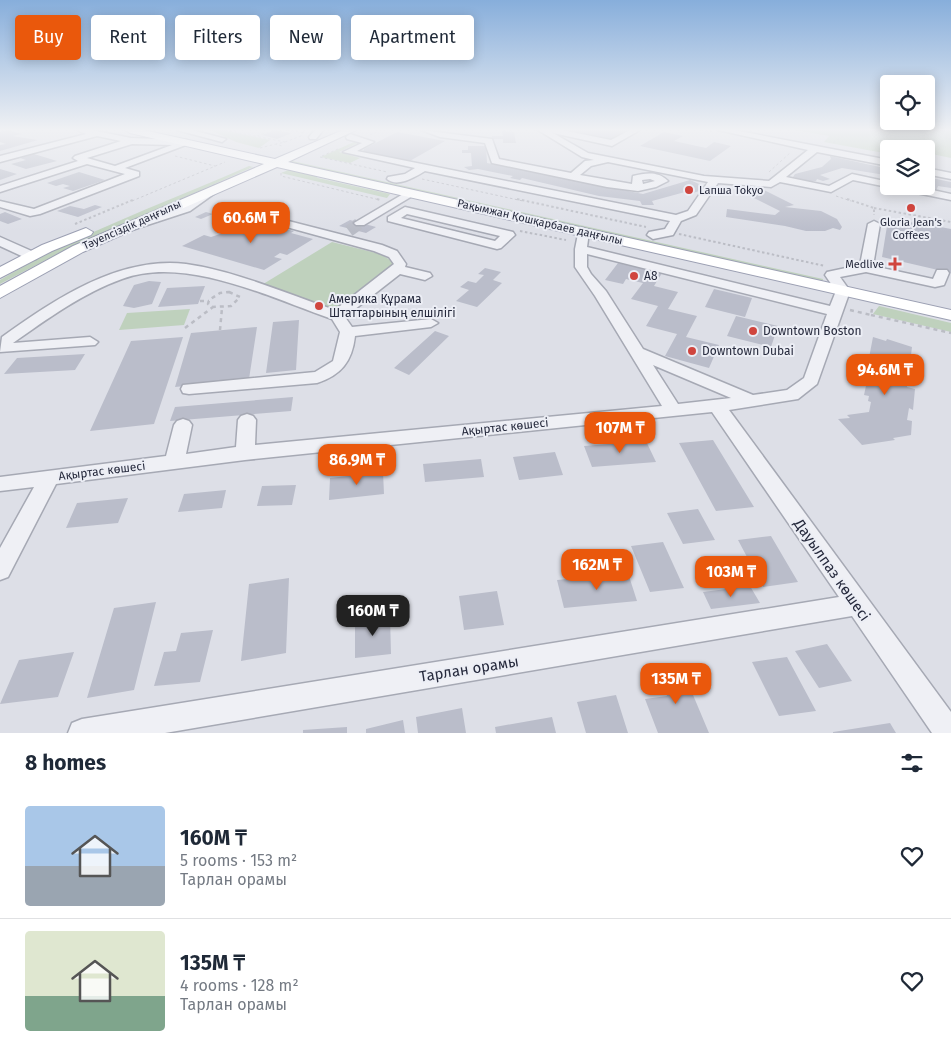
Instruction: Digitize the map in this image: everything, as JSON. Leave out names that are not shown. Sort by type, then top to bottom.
[{"type":"main road","name":"Тәуелсіздік даңғылы","points":[[2,270],[234,164]]},
{"type":"main road","name":"Тәуелсіздік даңғылы","points":[[0,293],[50,264],[118,231],[214,189],[261,164]]},
{"type":"main road","name":"Рақымжан Қошқарбаев даңғылы","points":[[314,164],[582,241],[843,290],[951,315]]},
{"type":"main road","name":"Рақымжан Қошқарбаев даңғылы","points":[[326,164],[830,271],[951,301]]},
{"type":"street","points":[[0,184],[53,164]]},
{"type":"street","points":[[0,188],[76,164]]},
{"type":"street","points":[[0,204],[30,213],[36,212],[135,174],[100,164]]},
{"type":"street","points":[[116,168],[126,164]]},
{"type":"street","points":[[406,164],[672,226]]},
{"type":"street","points":[[512,164],[638,188]]},
{"type":"street","points":[[573,176],[586,164]]},
{"type":"street","points":[[619,164],[709,179],[771,184],[795,164]]},
{"type":"street","points":[[633,164],[709,179]]},
{"type":"street","points":[[392,179],[411,175],[424,168]]},
{"type":"street","points":[[935,171],[951,174]]},
{"type":"street","points":[[777,178],[831,189],[852,177],[880,182]]},
{"type":"street","points":[[360,223],[410,193]]},
{"type":"street","points":[[935,194],[951,198]]},
{"type":"street","points":[[389,206],[402,212]]},
{"type":"street","points":[[866,268],[874,216]]},
{"type":"street","points":[[265,218],[343,234],[393,254],[400,264],[398,269],[337,316]]},
{"type":"street","points":[[654,235],[672,226]]},
{"type":"street","points":[[0,241],[32,256]]},
{"type":"street","points":[[673,410],[601,294],[585,275],[581,267],[582,241],[836,312]]},
{"type":"street","points":[[90,342],[2,348],[6,340],[37,319],[87,290],[119,276],[153,268],[185,268],[221,276],[337,316],[348,332],[346,355],[330,374],[311,379],[189,389]]},
{"type":"street","points":[[843,290],[830,271],[866,268],[935,283],[939,282],[942,273]]},
{"type":"street","points":[[398,269],[425,276]]},
{"type":"street","name":"Ақыртас көшесі","points":[[0,484],[245,453],[717,406],[792,395],[811,380],[843,290]]},
{"type":"street","points":[[348,332],[431,323]]},
{"type":"street","points":[[637,352],[753,402]]},
{"type":"street","name":"Дауылпаз көшесі","points":[[717,406],[856,605],[949,733]]},
{"type":"street","points":[[245,453],[248,420]]},
{"type":"street","points":[[174,462],[183,425]]},
{"type":"street","points":[[0,570],[50,478]]},
{"type":"street","name":"Тарлан орамы","points":[[82,733],[856,605]]},
{"type":"lane","points":[[411,175],[672,226],[692,213],[709,179]]},
{"type":"lane","points":[[405,210],[509,235],[497,245],[392,219],[402,212],[405,210]]},
{"type":"path","points":[[209,164],[216,166]]},
{"type":"path","points":[[69,226],[220,164]]},
{"type":"path","points":[[280,164],[281,176],[389,206]]},
{"type":"path","points":[[356,164],[672,226],[830,271]]},
{"type":"path","points":[[756,183],[777,164]]},
{"type":"path","points":[[874,216],[951,222]]},
{"type":"path","points":[[514,229],[582,241]]},
{"type":"path","points":[[222,292],[234,292],[240,297],[231,306],[222,308],[208,304],[209,301],[214,295],[222,292]]},
{"type":"path","points":[[200,301],[209,301]]},
{"type":"path","points":[[185,328],[214,307]]},
{"type":"path","points":[[220,330],[222,308]]},
{"type":"path","points":[[871,315],[951,334]]},
{"type":"green space","points":[[294,164],[306,164],[823,279],[822,283]]},
{"type":"green space","points":[[249,166],[253,167],[65,250],[0,284],[0,280],[29,263],[91,233]]},
{"type":"green space","points":[[291,169],[313,174],[318,178],[390,194],[387,198],[281,173]]},
{"type":"green space","points":[[332,242],[380,254],[392,261],[393,266],[335,310],[260,286]]},
{"type":"green space","points":[[879,306],[951,323],[951,332],[873,314]]},
{"type":"green space","points":[[190,309],[184,325],[119,330],[127,313]]},
{"type":"building","points":[[12,164],[45,164],[26,169]]},
{"type":"building","points":[[472,164],[493,164],[643,194],[690,180],[708,188],[690,194],[685,192],[652,201],[654,205],[642,205],[640,201],[599,196],[522,178],[520,180],[510,178],[513,176],[478,169],[469,170],[464,167],[472,166]]},
{"type":"building","points":[[825,164],[867,164],[880,167],[880,174],[842,168],[820,175],[830,179],[823,181],[817,179],[816,181],[805,181],[793,177],[795,174],[822,167]]},
{"type":"building","points":[[0,169],[17,174],[0,180]]},
{"type":"building","points":[[79,172],[105,180],[73,191],[63,188],[70,186],[63,184],[56,186],[47,183]]},
{"type":"building","points":[[935,179],[951,182],[951,188],[938,186],[936,191]]},
{"type":"building","points":[[762,189],[794,205],[785,207],[821,211],[837,219],[842,227],[840,230],[833,228],[825,231],[806,231],[726,217],[727,209],[775,215],[780,211],[744,193]]},
{"type":"building","points":[[95,205],[102,207],[78,217],[57,211],[70,206],[84,209]]},
{"type":"building","points":[[5,212],[22,219],[8,224],[0,221],[0,214]]},
{"type":"building","points":[[206,212],[213,214],[201,219],[195,217]]},
{"type":"building","points":[[244,219],[294,231],[291,233],[313,239],[287,255],[280,253],[274,257],[282,259],[264,270],[182,246],[204,235],[211,237],[220,234],[241,223],[238,222]]},
{"type":"building","points":[[350,220],[376,227],[366,233],[339,226]]},
{"type":"building","points":[[914,222],[951,229],[951,273],[882,257],[887,226]]},
{"type":"building","points":[[618,263],[662,273],[654,286],[678,292],[668,309],[697,316],[686,337],[719,345],[709,368],[665,356],[677,334],[646,326],[658,306],[631,299],[643,283],[626,279],[623,284],[605,280]]},
{"type":"building","points":[[485,268],[501,272],[493,280],[502,283],[477,307],[456,301],[469,290],[460,287],[468,281],[476,283],[484,275],[478,274]]},
{"type":"building","points":[[149,281],[161,282],[152,304],[134,308],[123,306],[134,285]]},
{"type":"building","points":[[205,286],[198,304],[158,307],[167,288]]},
{"type":"building","points":[[714,289],[752,298],[745,317],[705,307]]},
{"type":"building","name":"Downtown Boston","points":[[736,316],[778,326],[771,347],[727,336]]},
{"type":"building","points":[[299,320],[296,370],[266,373],[273,322]]},
{"type":"building","points":[[257,327],[249,379],[175,387],[191,333]]},
{"type":"building","points":[[435,331],[449,336],[409,375],[394,368]]},
{"type":"building","points":[[183,337],[154,424],[90,431],[131,341]]},
{"type":"building","points":[[873,337],[886,341],[887,339],[912,347],[907,387],[915,389],[913,410],[909,408],[907,420],[912,421],[911,435],[893,438],[895,440],[862,445],[838,419],[850,418],[847,415],[869,412],[871,402],[868,401],[869,396],[864,395],[869,372],[872,373],[874,364],[868,363]]},
{"type":"building","points":[[85,354],[75,370],[4,374],[17,358]]},
{"type":"building","points":[[293,397],[291,411],[170,421],[175,407]]},
{"type":"building","points":[[713,440],[754,507],[716,511],[679,443]]},
{"type":"building","points":[[646,441],[656,462],[592,467],[584,446]]},
{"type":"building","points":[[555,452],[563,475],[519,480],[513,457]]},
{"type":"building","points":[[481,459],[484,477],[425,482],[423,464]]},
{"type":"building","points":[[383,472],[384,494],[329,500],[330,478]]},
{"type":"building","points":[[296,485],[292,505],[257,506],[262,486]]},
{"type":"building","points":[[226,490],[222,508],[178,512],[184,494]]},
{"type":"building","points":[[128,498],[118,523],[66,528],[77,503]]},
{"type":"building","points":[[698,509],[715,540],[683,544],[667,513]]},
{"type":"building","points":[[771,536],[798,582],[763,587],[738,540]]},
{"type":"building","points":[[663,542],[684,588],[650,592],[631,546]]},
{"type":"building","points":[[628,573],[637,601],[564,608],[557,580]]},
{"type":"building","points":[[289,578],[286,653],[241,661],[249,584]]},
{"type":"building","points":[[750,586],[760,603],[711,609],[703,592]]},
{"type":"building","points":[[497,591],[504,625],[464,630],[459,596]]},
{"type":"building","points":[[156,602],[134,690],[87,698],[114,608]]},
{"type":"building","points":[[390,616],[391,654],[355,658],[355,620]]},
{"type":"building","points":[[213,630],[200,682],[154,686],[164,652],[176,651],[181,633]]},
{"type":"building","points":[[827,644],[852,681],[819,688],[795,651]]},
{"type":"building","points":[[74,652],[58,697],[0,704],[19,660]]},
{"type":"building","points":[[787,657],[816,711],[779,716],[752,662]]},
{"type":"building","points":[[680,664],[709,733],[658,733],[645,699],[667,696],[656,668]]},
{"type":"building","points":[[616,695],[628,733],[586,733],[577,702]]},
{"type":"building","points":[[462,708],[466,733],[418,733],[416,717]]},
{"type":"building","points":[[552,717],[556,733],[496,733],[495,727]]},
{"type":"building","points":[[403,720],[405,733],[366,733],[366,729]]},
{"type":"building","points":[[890,723],[896,733],[833,733],[833,732]]},
{"type":"building","points":[[347,727],[347,733],[303,733],[303,730]]},
{"type":"tunnel","points":[[349,231],[360,223]]},
{"type":"place","name":"Lапша Tokyo","points":[[689,190]]},
{"type":"place","name":"Gloria Jean's Coffees","points":[[911,208]]},
{"type":"place","name":"Medlive","points":[[895,264]]},
{"type":"place","name":"А8","points":[[634,276]]},
{"type":"place","name":"Америка Құрама Штаттарының елшілігі","points":[[319,306]]},
{"type":"place","name":"Downtown Boston","points":[[753,331]]},
{"type":"place","name":"Downtown Dubai","points":[[692,351]]}]
